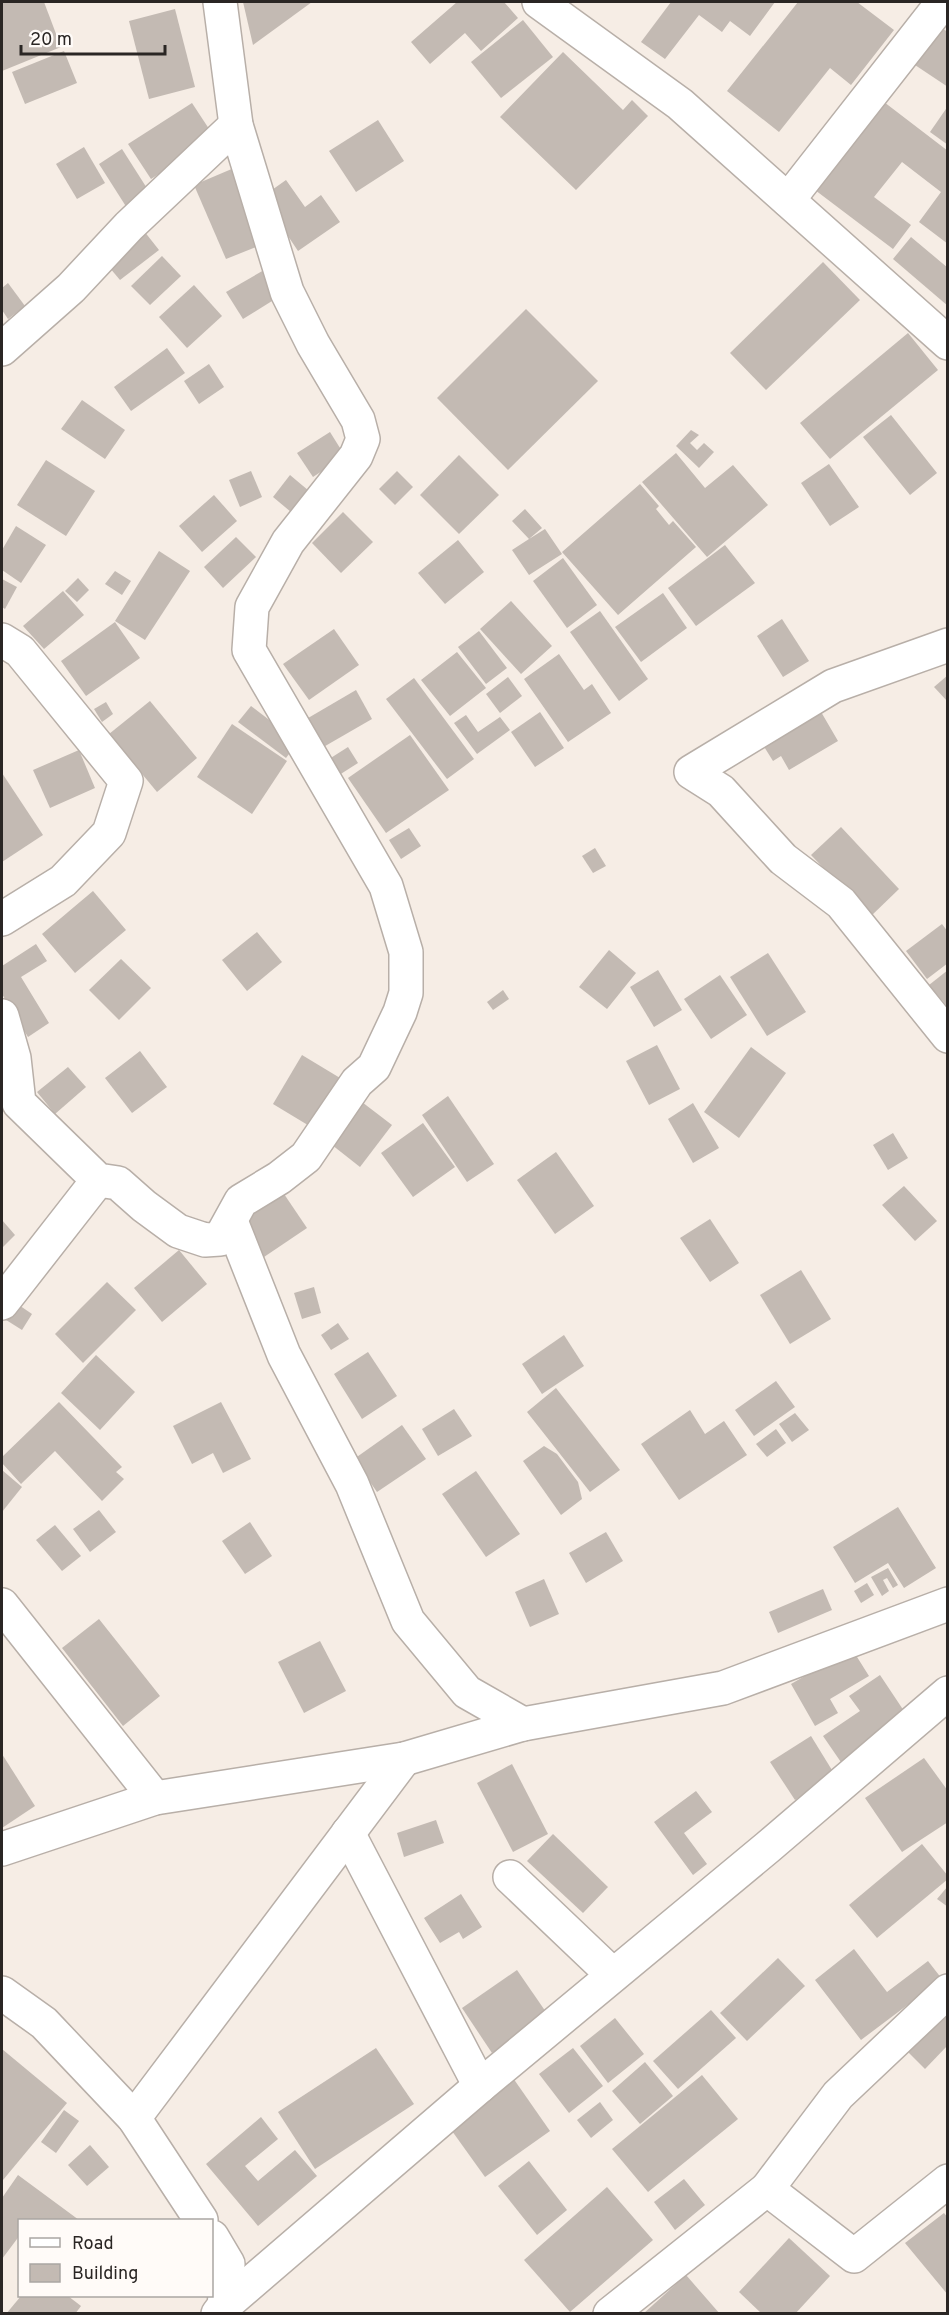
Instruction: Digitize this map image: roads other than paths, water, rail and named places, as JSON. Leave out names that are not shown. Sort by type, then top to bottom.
[{"type":"street","points":[[2,1016],[14,1058],[19,1102],[98,1180],[118,1183],[144,1206],[178,1230],[205,1240],[220,1239],[241,1201],[279,1178],[306,1156],[357,1082],[374,1067],[400,1012],[406,993],[406,952],[386,886],[249,650],[252,607],[288,542],[356,456],[363,439],[358,420],[313,344],[287,292],[236,125],[220,2]]},
{"type":"street","points":[[538,2],[680,104],[948,343]]},
{"type":"street","points":[[788,200],[943,2]]},
{"type":"street","points":[[2,349],[71,288],[129,226],[236,125]]},
{"type":"street","points":[[2,640],[20,651],[126,781],[109,833],[63,881],[2,919]]},
{"type":"street","points":[[948,645],[833,686],[691,772],[721,791],[783,859],[841,903],[948,1036]]},
{"type":"street","points":[[2,1303],[98,1180]]},
{"type":"street","points":[[231,1221],[284,1355],[352,1484],[408,1621],[467,1692],[523,1724]]},
{"type":"street","points":[[2,1849],[155,1798],[404,1759],[523,1724],[723,1688],[948,1604]]},
{"type":"street","points":[[2,1605],[155,1798]]},
{"type":"street","points":[[221,2310],[480,2086],[768,1847],[948,1692]]},
{"type":"street","points":[[134,2118],[404,1759]]},
{"type":"street","points":[[348,1833],[480,2086]]},
{"type":"street","points":[[510,1877],[613,1975]]},
{"type":"street","points":[[610,2313],[767,2189],[838,2096],[948,1991]]},
{"type":"street","points":[[2,1993],[44,2023],[134,2118],[200,2219]]},
{"type":"street","points":[[767,2189],[854,2256],[948,2181]]},
{"type":"street","points":[[213,2239],[228,2264],[221,2310]]}]
